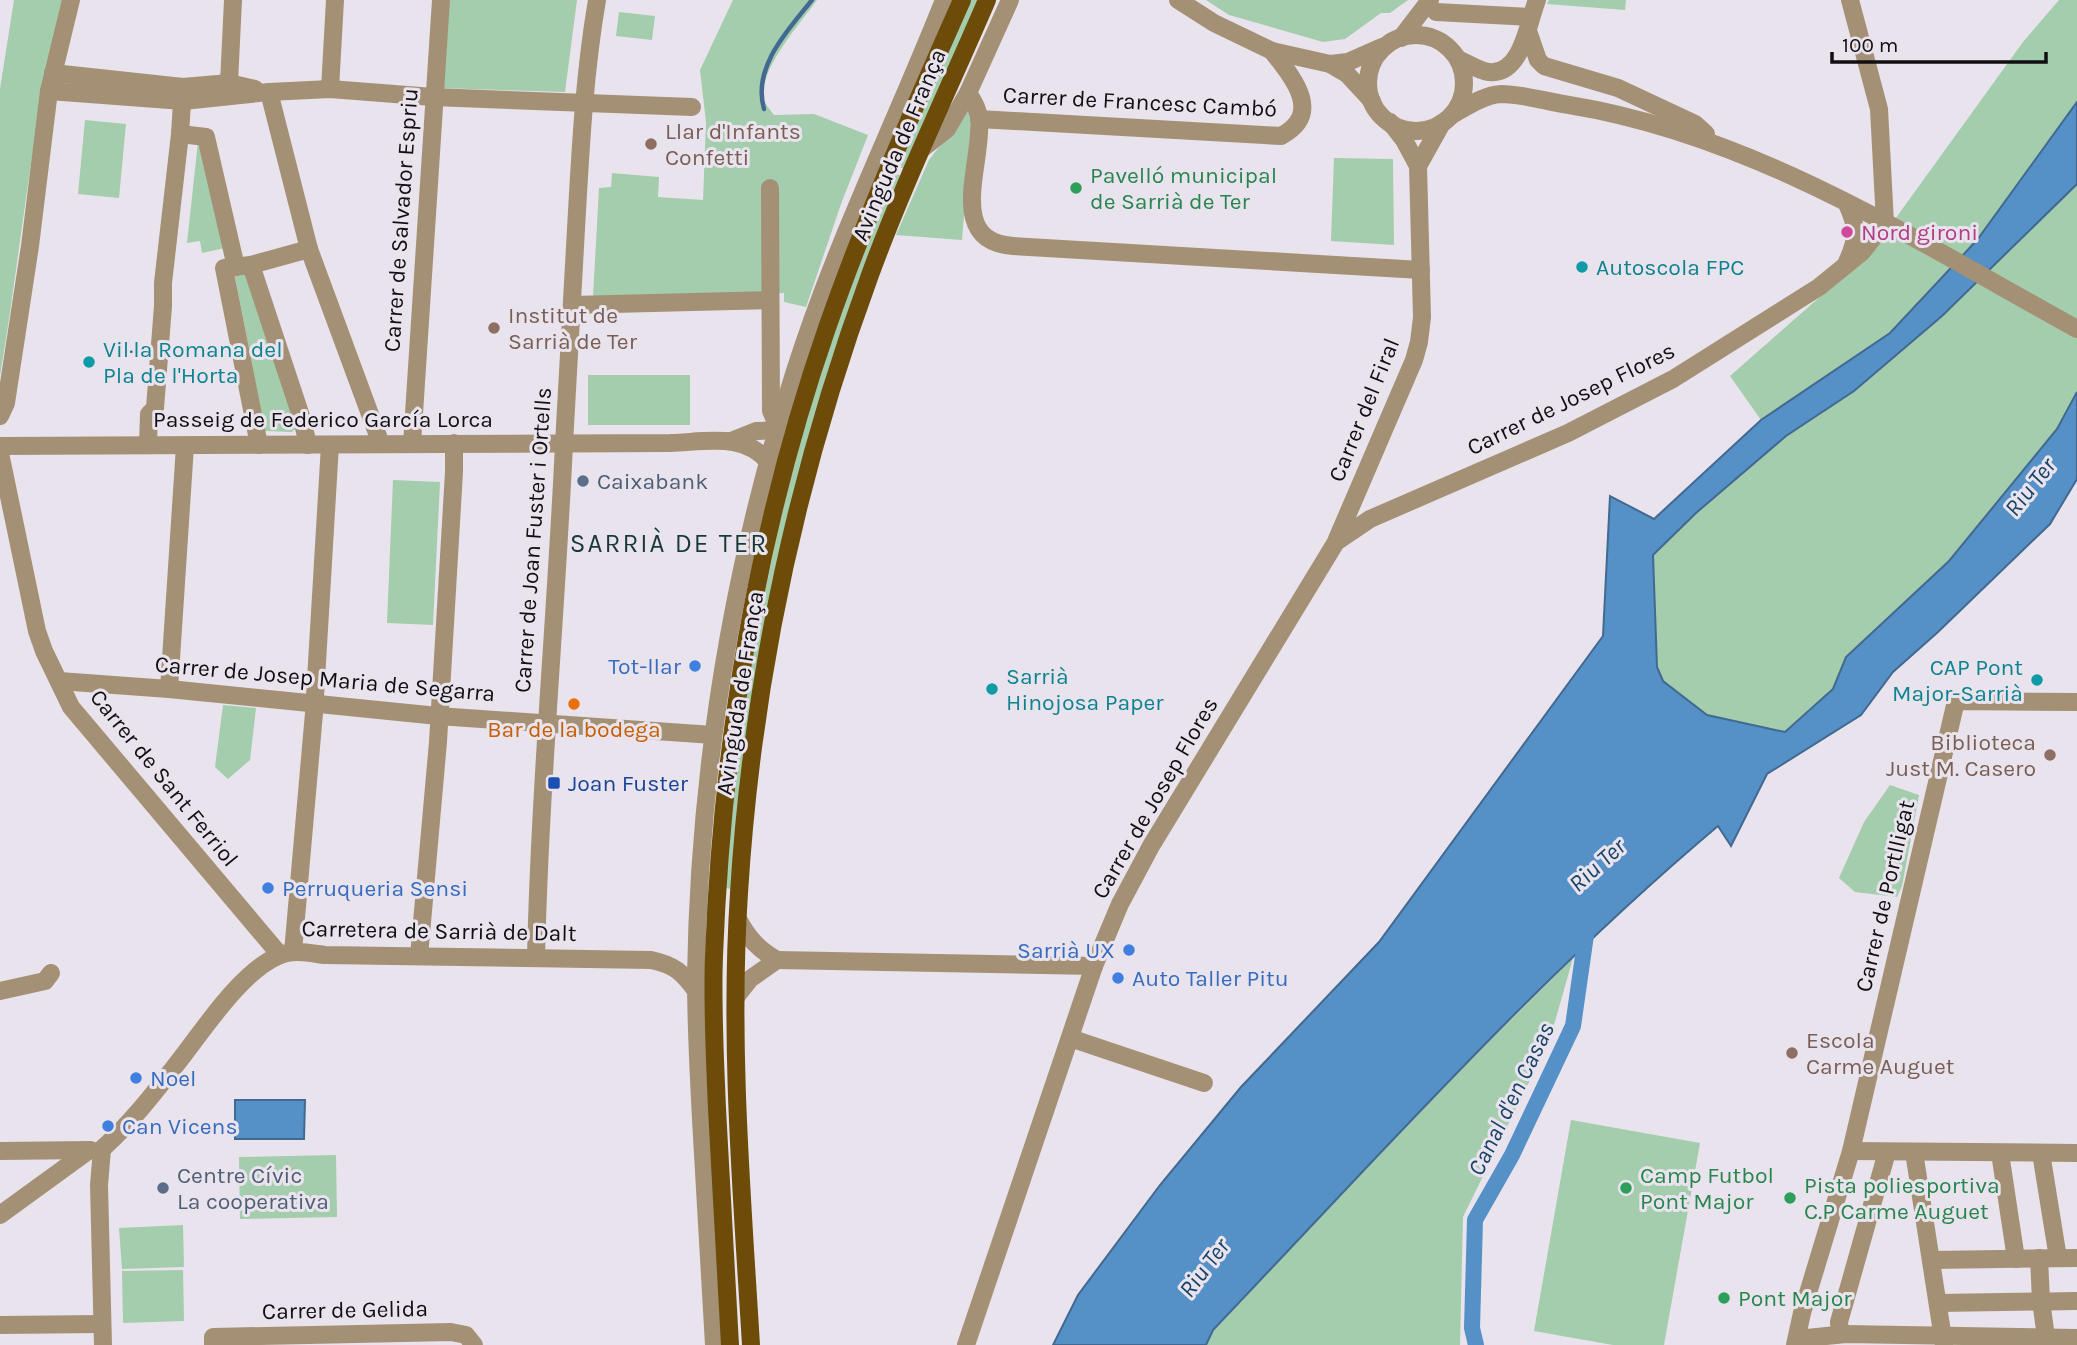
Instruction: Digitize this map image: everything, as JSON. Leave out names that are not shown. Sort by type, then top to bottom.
[{"type":"main road","name":"Avinguda de França","points":[[730,1345],[714,1041],[713,959],[727,768],[740,685],[769,533],[792,442],[826,330],[867,220],[962,0]]},
{"type":"main road","name":"Avinguda de França","points":[[751,1345],[736,998],[738,919],[750,771],[766,660],[785,564],[835,378],[870,274],[987,0]]},
{"type":"street","points":[[0,416],[6,403],[28,259],[51,82],[71,0]]},
{"type":"street","points":[[229,83],[233,0]]},
{"type":"street","points":[[330,89],[335,0]]},
{"type":"street","name":"Carrer de Salvador Espriu","points":[[412,444],[441,0]]},
{"type":"street","name":"Carrer de Joan Fuster i Ortells","points":[[536,957],[546,723],[584,102],[597,0]]},
{"type":"street","name":"Avinguda de França","points":[[715,1345],[699,1077],[697,943],[713,735],[731,628],[769,463],[794,374],[845,231],[944,0]]},
{"type":"street","points":[[1178,0],[1214,23],[1272,51],[1330,64],[1347,74],[1372,101],[1379,113],[1402,128],[1430,129],[1471,104],[1500,94],[1626,116],[1716,142],[1805,182],[1892,227],[2077,329]]},
{"type":"street","points":[[1457,59],[1489,72],[1502,71],[1512,64],[1537,0]]},
{"type":"street","points":[[1850,0],[1879,109],[1892,227]]},
{"type":"street","points":[[923,148],[947,129],[968,93],[1008,2]]},
{"type":"street","points":[[1434,4],[1529,24]]},
{"type":"street","points":[[1372,101],[1368,87],[1374,59],[1434,4]]},
{"type":"street","points":[[1418,166],[1460,103],[1464,91],[1457,59],[1434,4]]},
{"type":"street","points":[[1529,24],[1538,60],[1544,66],[1618,88],[1695,124],[1716,142]]},
{"type":"street","points":[[1330,64],[1348,62],[1395,41],[1424,35],[1438,40],[1500,94]]},
{"type":"street","name":"Carrer de Francesc Cambó","points":[[979,118],[1281,136],[1290,131],[1298,121],[1302,110],[1302,97],[1298,86],[1272,51]]},
{"type":"street","points":[[51,82],[183,94],[330,89],[433,97],[692,107]]},
{"type":"street","points":[[183,94],[229,83],[269,92]]},
{"type":"street","points":[[269,92],[309,249],[380,444]]},
{"type":"street","points":[[968,93],[979,118],[973,214],[976,226],[990,241],[1001,245],[1421,270]]},
{"type":"street","points":[[148,445],[149,414],[155,408],[163,283],[183,94]]},
{"type":"street","name":"Carrer del Firal","points":[[1336,542],[1419,342],[1422,317],[1418,166],[1404,140],[1390,122]]},
{"type":"street","points":[[180,134],[206,137],[243,266],[302,419],[308,444]]},
{"type":"street","points":[[770,188],[771,411],[778,429]]},
{"type":"street","points":[[1843,268],[1856,238],[1854,218],[1847,204]]},
{"type":"street","name":"Carrer de Josep Flores","points":[[966,1345],[1094,966],[1132,878],[1336,542],[1360,524],[1382,513],[1568,433],[1720,351],[1819,287],[1892,227]]},
{"type":"street","points":[[258,445],[224,268],[243,266],[309,249]]},
{"type":"street","points":[[572,305],[770,300]]},
{"type":"street","name":"Passeig de Federico García Lorca","points":[[0,446],[670,443],[731,441],[757,432],[778,429]]},
{"type":"street","name":"Passeig de Federico García Lorca","points":[[731,441],[760,451],[769,463]]},
{"type":"street","points":[[419,956],[438,716],[454,443]]},
{"type":"street","points":[[287,953],[314,704],[330,444]]},
{"type":"street","points":[[169,689],[185,446]]},
{"type":"street","name":"Carrer de Sant Ferriol","points":[[0,453],[37,631],[71,707],[287,953]]},
{"type":"street","points":[[1359,489],[1364,502],[1382,513]]},
{"type":"street","name":"Carrer de Josep Maria de Segarra","points":[[59,681],[169,689],[438,716],[713,735]]},
{"type":"street","name":"Carrer de Portlligat","points":[[1796,1340],[1850,1151],[1956,701],[2077,702]]},
{"type":"street","points":[[738,919],[749,939],[760,951],[777,960],[1030,967],[1094,966]]},
{"type":"street","name":"Carretera de Sarrià de Dalt","points":[[652,960],[682,954],[697,943]]},
{"type":"street","name":"Carretera de Sarrià de Dalt","points":[[0,1215],[95,1150],[143,1107],[249,976],[287,953],[652,960],[668,963],[683,974],[697,992]]},
{"type":"street","points":[[736,998],[750,979],[777,960]]},
{"type":"street","points":[[0,991],[45,981],[51,973]]},
{"type":"street","points":[[1070,1038],[1204,1083]]},
{"type":"street","points":[[0,1151],[95,1150],[100,1185],[103,1345]]},
{"type":"street","points":[[1850,1151],[2077,1153]]},
{"type":"street","points":[[1840,1334],[1839,1322],[1887,1152]]},
{"type":"street","points":[[1913,1152],[1943,1340]]},
{"type":"street","points":[[2000,1153],[2016,1259]]},
{"type":"street","points":[[2042,1153],[2058,1258]]},
{"type":"street","points":[[2039,1258],[2046,1337]]},
{"type":"street","points":[[1932,1260],[2077,1258]]},
{"type":"street","points":[[1939,1303],[2077,1301]]},
{"type":"street","points":[[0,1325],[102,1324]]},
{"type":"street","name":"Carrer de Gelida","points":[[213,1341],[428,1339],[459,1333],[466,1335],[474,1345]]},
{"type":"street","points":[[1796,1340],[1840,1334],[1943,1340],[2077,1338]]},
{"type":"green space","points":[[14,0],[62,0],[35,140],[0,376],[0,89]]},
{"type":"green space","points":[[445,0],[577,0],[565,92],[438,88]]},
{"type":"green space","points":[[733,0],[817,0],[773,63],[763,90],[764,101],[774,115],[814,114],[868,135],[806,307],[784,302],[784,293],[593,297],[599,188],[611,187],[612,173],[659,177],[658,197],[703,200],[706,122],[700,70]]},
{"type":"green space","points":[[971,0],[979,0],[905,170],[898,166]]},
{"type":"green space","points":[[1206,0],[1408,0],[1390,13],[1381,13],[1345,39],[1323,42],[1229,15]]},
{"type":"green space","points":[[1549,0],[1626,0],[1625,10],[1547,4]]},
{"type":"green space","points":[[2059,0],[2077,0],[2077,102],[1977,240],[1890,333],[1761,420],[1730,376],[1872,251],[2023,42]]},
{"type":"green space","points":[[619,12],[655,16],[652,40],[616,36]]},
{"type":"green space","points":[[969,108],[971,132],[962,240],[896,235],[929,160]]},
{"type":"green space","points":[[85,120],[126,124],[119,198],[78,194]]},
{"type":"green space","points":[[201,141],[225,248],[202,253],[200,241],[187,243],[198,142]]},
{"type":"green space","points":[[1334,158],[1393,159],[1394,245],[1331,241]]},
{"type":"green space","points":[[894,173],[902,176],[858,286],[749,727],[741,774],[732,889],[725,888],[735,759],[752,654],[784,502],[802,432],[832,338]]},
{"type":"green space","points":[[2077,184],[2077,392],[2057,429],[1949,561],[1846,657],[1833,689],[1785,732],[1707,715],[1663,681],[1657,667],[1653,555],[1696,513],[1786,436],[1854,391],[1942,316]]},
{"type":"green space","points":[[249,273],[298,427],[292,432],[265,431],[235,276]]},
{"type":"green space","points":[[588,375],[690,375],[690,425],[588,425]]},
{"type":"green space","points":[[393,480],[440,482],[433,625],[387,623]]},
{"type":"green space","points":[[223,705],[256,708],[250,760],[228,779],[215,767]]},
{"type":"green space","points":[[1890,785],[1919,795],[1902,886],[1897,897],[1855,892],[1839,878],[1864,822]]},
{"type":"green space","points":[[1573,958],[1550,1039],[1463,1217],[1460,1345],[1206,1345],[1213,1330],[1464,1066]]},
{"type":"green space","name":"Camp Futbol Pont Major","points":[[1571,1120],[1700,1143],[1664,1345],[1613,1345],[1534,1331]]},
{"type":"green space","points":[[336,1155],[337,1217],[240,1219],[239,1157]]},
{"type":"green space","points":[[183,1225],[184,1267],[122,1269],[119,1228]]},
{"type":"green space","points":[[183,1270],[184,1321],[123,1323],[122,1271]]},
{"type":"water","name":"Riu Ter","points":[[2077,102],[2077,184],[1942,316],[1854,391],[1786,436],[1696,513],[1653,555],[1657,667],[1663,681],[1707,715],[1785,732],[1833,689],[1846,657],[1949,561],[2057,429],[2077,392],[2077,479],[2050,524],[1893,672],[1861,715],[1767,774],[1731,846],[1718,826],[1585,945],[1521,1007],[1213,1330],[1206,1345],[1053,1345],[1078,1295],[1160,1185],[1241,1087],[1379,942],[1603,636],[1610,496],[1654,519],[1761,420],[1890,333],[1977,240]]},
{"type":"water","points":[[235,1100],[305,1100],[304,1139],[235,1139]]},
{"type":"waterway","points":[[764,109],[763,78],[774,50],[812,0]]},
{"type":"waterway","name":"Canal d'en Casas","points":[[1476,1345],[1472,1328],[1475,1220],[1512,1155],[1573,1026],[1587,928]]},
{"type":"place","name":"Llar d'Infants Confetti","points":[[651,144]]},
{"type":"place","name":"Pavelló municipal de Sarrià de Ter","points":[[1076,188]]},
{"type":"place","name":"Nord gironi","points":[[1847,232]]},
{"type":"place","name":"Autoscola FPC","points":[[1582,267]]},
{"type":"place","name":"Institut de Sarrià de Ter","points":[[494,328]]},
{"type":"place","name":"Vil·la Romana del Pla de l'Horta","points":[[89,362]]},
{"type":"place","name":"Caixabank","points":[[583,481]]},
{"type":"place","name":"Tot-llar","points":[[695,666]]},
{"type":"place","name":"CAP Pont Major-Sarrià","points":[[2037,680]]},
{"type":"place","name":"Sarrià Hinojosa Paper","points":[[992,689]]},
{"type":"place","name":"Bar de la bodega","points":[[574,704]]},
{"type":"place","name":"Biblioteca Just M. Casero","points":[[2050,755]]},
{"type":"place","name":"Joan Fuster","points":[[554,783]]},
{"type":"place","name":"Perruqueria Sensi","points":[[268,888]]},
{"type":"place","name":"Sarrià UX","points":[[1129,950]]},
{"type":"place","name":"Auto Taller Pitu","points":[[1118,978]]},
{"type":"place","name":"Escola Carme Auguet","points":[[1792,1053]]},
{"type":"place","name":"Noel","points":[[136,1078]]},
{"type":"place","name":"Can Vicens","points":[[108,1126]]},
{"type":"place","name":"Centre Cívic La cooperativa","points":[[163,1188]]},
{"type":"place","name":"Camp Futbol Pont Major","points":[[1626,1188]]},
{"type":"place","name":"Pista poliesportiva C.P Carme Auguet","points":[[1790,1198]]},
{"type":"place","name":"Pont Major","points":[[1724,1298]]},
{"type":"district","name":"SARRIÀ DE TER","points":[[669,543]]}]
